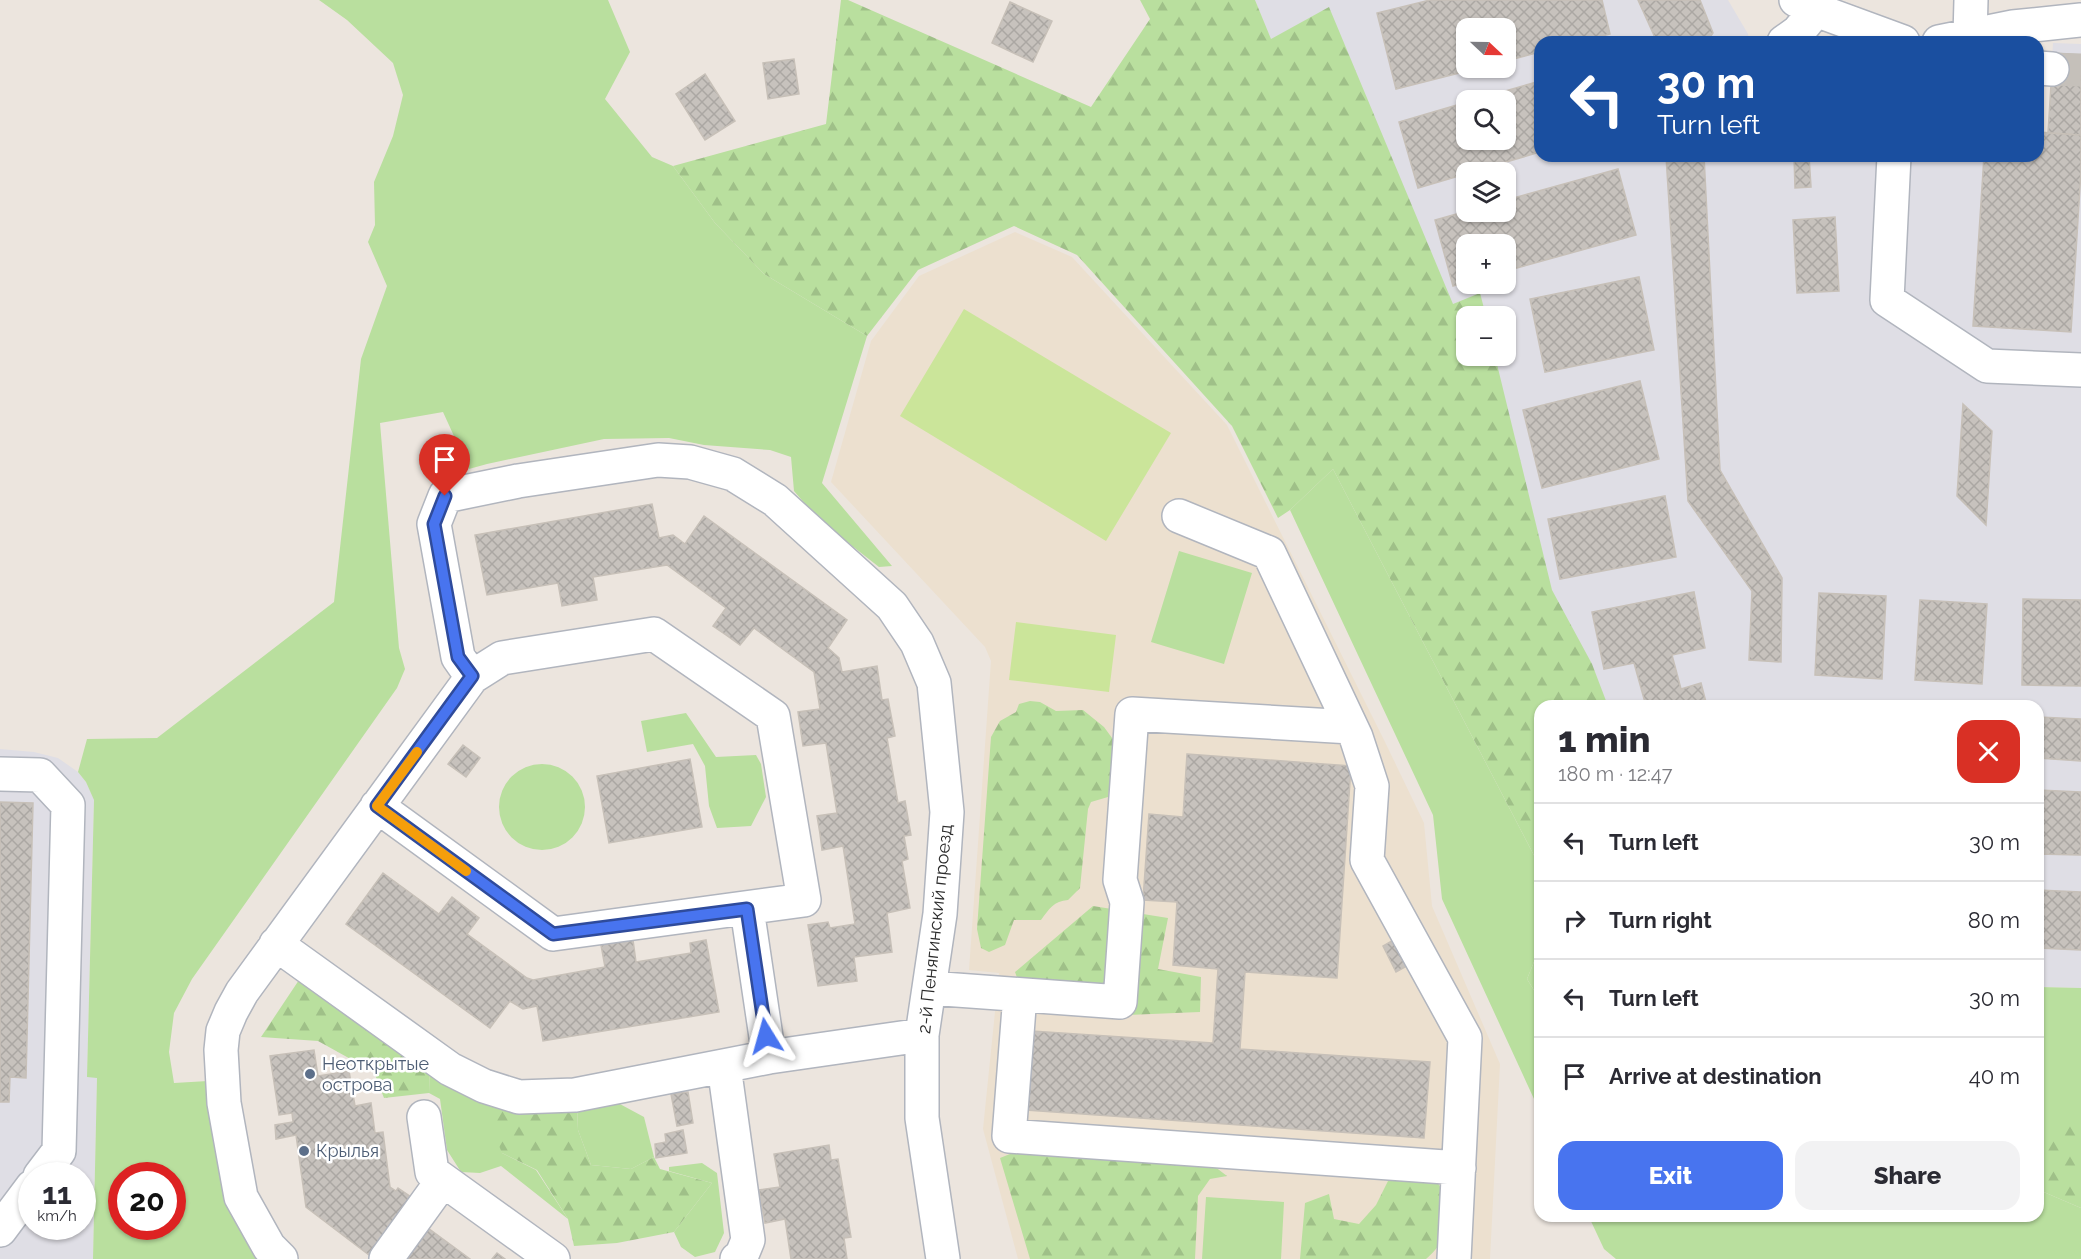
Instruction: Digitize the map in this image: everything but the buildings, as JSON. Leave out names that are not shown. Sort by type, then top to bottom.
[{"type":"street","points":[[1964,36],[1971,0]]},
{"type":"street","points":[[1792,36],[1798,32],[1806,5],[1885,36]]},
{"type":"street","points":[[1978,36],[2013,27],[2081,20]]},
{"type":"street","points":[[1894,162],[1887,300],[1987,366],[2081,370]]},
{"type":"street","name":"2-й Пенягинский проезд","points":[[472,676],[458,657],[434,524],[445,496],[518,481],[658,460],[690,462],[733,474],[775,500],[892,606],[917,643],[934,682],[947,812],[940,914],[922,1035],[922,1118],[943,1259]]},
{"type":"street","points":[[1179,516],[1269,553],[1351,727],[1372,786],[1367,860],[1466,1038],[1454,1259]]},
{"type":"street","points":[[281,1259],[269,1247],[241,1197],[224,1103],[221,1050],[224,1031],[231,1012],[276,944],[472,676],[502,658],[654,634],[773,716],[804,900],[553,934],[377,806]]},
{"type":"street","points":[[929,988],[1120,1002],[1127,902],[1120,880],[1132,714],[1351,727]]},
{"type":"street","points":[[0,774],[39,775],[68,805],[59,1151],[51,1162]]},
{"type":"street","points":[[747,909],[769,1057]]},
{"type":"street","points":[[276,944],[450,1069],[484,1086],[519,1096],[575,1095],[769,1057],[922,1035]]},
{"type":"street","points":[[1020,995],[1010,1136],[1459,1168]]},
{"type":"street","points":[[724,1066],[748,1240],[741,1257],[737,1259]]},
{"type":"street","points":[[424,1117],[432,1172],[553,1259]]},
{"type":"street","points":[[386,1259],[443,1180]]},
{"type":"shaded area","points":[[1255,0],[1728,0],[1748,36],[1534,36],[1534,162],[2044,162],[2044,132],[2048,132],[2053,43],[2081,44],[2081,988],[2044,987],[2044,700],[1535,700]]},
{"type":"shaded area","points":[[1015,232],[1072,257],[1227,425],[1424,823],[1432,906],[1500,1064],[1490,1259],[1018,1259],[983,1129],[999,973],[969,970],[991,661],[985,647],[831,482],[871,341],[919,276]]},
{"type":"shaded area","points":[[0,749],[34,752],[58,758],[78,772],[94,799],[87,1076],[97,1077],[95,1162],[18,1162],[18,1240],[93,1240],[93,1259],[0,1259]]},
{"type":"green space","points":[[319,0],[608,0],[630,52],[605,99],[652,157],[673,166],[715,223],[764,274],[867,336],[822,483],[892,566],[879,567],[819,520],[794,491],[791,457],[770,450],[704,445],[669,438],[604,439],[469,469],[443,412],[380,423],[399,648],[405,669],[397,688],[192,979],[174,1013],[169,1052],[174,1083],[208,1081],[268,1259],[93,1259],[93,1240],[96,1240],[97,1078],[87,1077],[94,800],[86,782],[78,772],[87,739],[157,738],[334,602],[361,359],[387,286],[368,242],[375,225],[374,182],[393,136],[403,95],[393,63],[347,20]]},
{"type":"green space","points":[[841,0],[848,0],[1091,107],[1150,19],[1140,0],[1255,0],[1271,39],[1329,7],[1453,304],[1480,294],[1483,306],[1456,306],[1456,366],[1497,366],[1552,590],[1592,664],[1606,700],[1534,700],[1534,855],[1333,469],[1290,510],[1278,518],[1232,426],[1077,255],[1014,226],[918,270],[867,336],[764,274],[715,223],[673,166],[826,124]]},
{"type":"green space","points":[[964,309],[1171,433],[1106,541],[900,416]]},
{"type":"green space","points":[[1333,469],[1534,855],[1534,962],[1527,979],[1534,990],[1534,1099],[1442,899],[1433,815],[1290,510]]},
{"type":"green space","points":[[1179,551],[1252,573],[1224,664],[1151,642]]},
{"type":"green space","points":[[1016,622],[1116,635],[1109,692],[1009,680]]},
{"type":"green space","points":[[1030,701],[1040,702],[1056,711],[1083,710],[1104,727],[1115,742],[1108,797],[1091,802],[1088,809],[1080,888],[1068,900],[1052,906],[1041,920],[1014,920],[1005,945],[989,952],[981,948],[977,929],[991,737],[1000,721],[1016,712],[1019,704]]},
{"type":"green space","points":[[686,713],[716,757],[756,755],[761,764],[766,797],[751,826],[717,828],[709,806],[705,766],[693,744],[647,752],[641,721]]},
{"type":"green space","points":[[542,764],[558,768],[572,777],[581,791],[585,807],[581,823],[572,837],[558,846],[542,850],[526,846],[512,837],[503,823],[499,807],[503,791],[512,777],[526,768]]},
{"type":"green space","points":[[1093,906],[1168,918],[1158,969],[1201,977],[1200,1012],[1079,1017],[1019,983],[1015,972]]},
{"type":"green space","points":[[1534,962],[1534,990],[1527,979]]},
{"type":"green space","points":[[301,977],[430,1060],[429,1093],[384,1098],[374,1072],[318,1041],[261,1037]]},
{"type":"green space","points":[[2044,987],[2081,988],[2081,1125],[2044,1125]]},
{"type":"green space","points":[[430,1060],[495,1097],[502,1153],[536,1170],[568,1219],[501,1166],[480,1173],[461,1172],[447,1150],[440,1099],[429,1093]]},
{"type":"green space","points":[[495,1097],[577,1105],[578,1130],[591,1165],[631,1169],[654,1157],[660,1169],[712,1183],[674,1232],[617,1243],[574,1246],[568,1219],[537,1170],[502,1153],[489,1121]]},
{"type":"green space","points":[[618,1103],[644,1117],[654,1157],[631,1169],[591,1165],[578,1130],[577,1105]]},
{"type":"green space","points":[[2044,1125],[2081,1125],[2081,1208],[2044,1192]]},
{"type":"green space","points":[[1025,1148],[1210,1163],[1227,1176],[1210,1179],[1198,1196],[1195,1259],[1030,1259],[1000,1158]]},
{"type":"green space","points":[[702,1163],[717,1173],[724,1233],[715,1252],[695,1257],[681,1247],[674,1232],[712,1183],[669,1171],[669,1167]]},
{"type":"green space","points":[[1413,1174],[1437,1181],[1448,1200],[1450,1211],[1445,1234],[1437,1248],[1426,1259],[1300,1259],[1305,1203],[1329,1194],[1334,1219],[1359,1224],[1376,1205],[1388,1181]]},
{"type":"green space","points":[[2044,1192],[2081,1208],[2081,1259],[1616,1259],[1604,1249],[1591,1222],[2044,1222]]},
{"type":"green space","points":[[1206,1197],[1284,1202],[1281,1259],[1202,1259]]},
{"type":"tunnel","points":[[2052,69],[2081,70]]},
{"type":"slow traffic","points":[[417,752],[377,806],[466,871]]},
{"type":"place","name":"Неоткрытые острова","points":[[310,1074]]},
{"type":"place","name":"Крылья","points":[[304,1151]]},
{"type":"route","points":[[445,496],[434,524],[458,657],[472,676],[377,806],[553,934],[747,909],[766,1036]]}]
